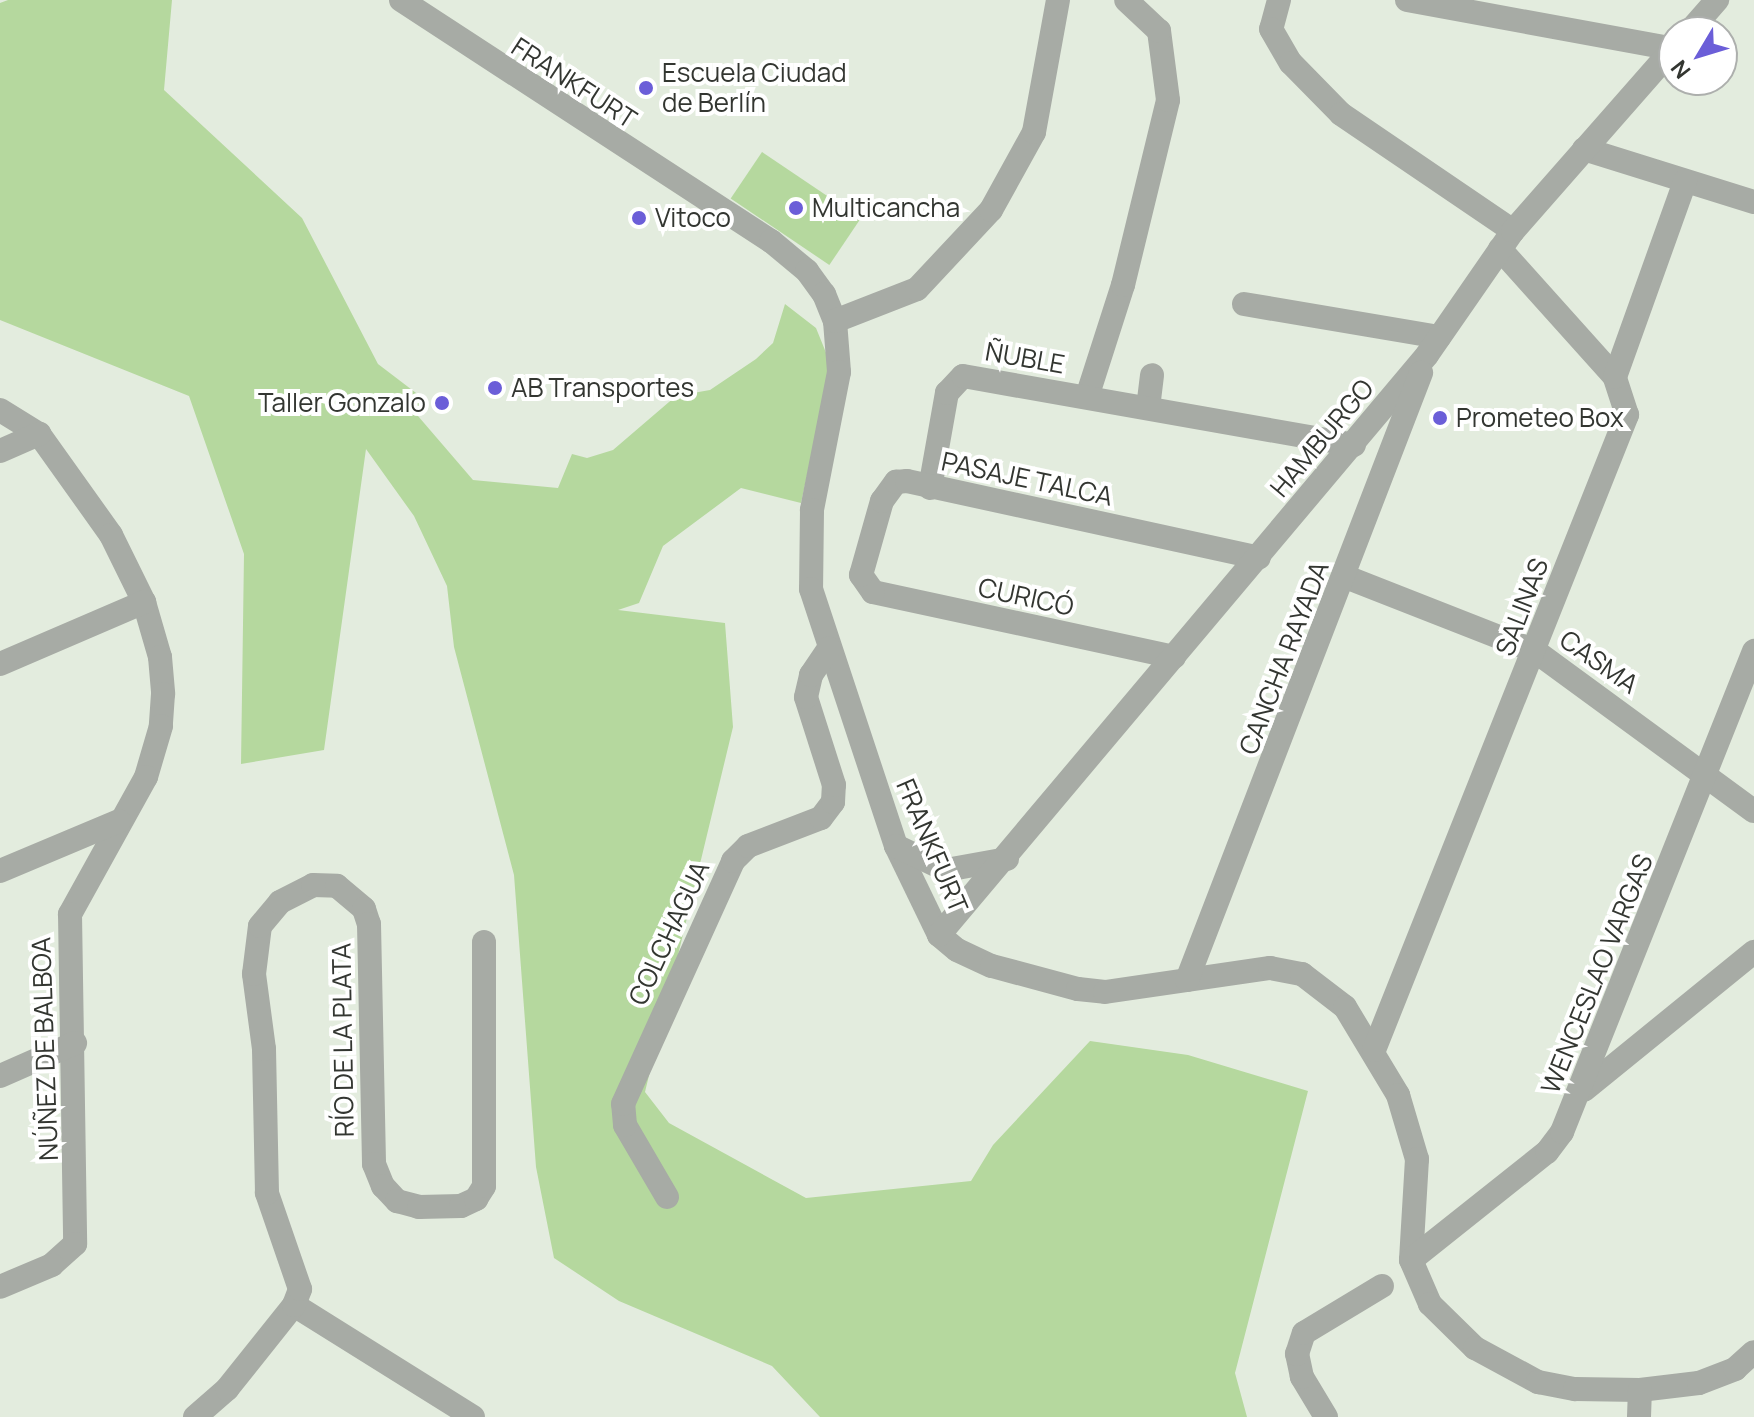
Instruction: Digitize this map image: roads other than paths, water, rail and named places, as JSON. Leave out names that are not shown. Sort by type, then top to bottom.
[{"type":"street","name":"FRANKFURT","points":[[401,0],[771,241],[807,271],[835,321],[839,372],[807,559],[829,648],[896,846],[939,935],[992,966],[1078,989],[1105,992],[1270,968],[1302,974],[1345,1007],[1374,1050],[1412,1128],[1417,1189],[1411,1260],[1430,1304],[1465,1339],[1505,1367],[1575,1389],[1640,1390],[1699,1383],[1735,1369],[1754,1352]]},
{"type":"street","points":[[835,321],[917,289],[991,210],[1034,132],[1058,0]]},
{"type":"street","points":[[1087,397],[1123,285],[1168,100],[1159,31],[1126,0]]},
{"type":"street","points":[[1279,0],[1271,29],[1291,63],[1361,132],[1506,240],[1615,377]]},
{"type":"street","points":[[1407,0],[1658,45]]},
{"type":"street","points":[[1703,16],[1717,0]]},
{"type":"street","name":"HAMBURGO","points":[[939,935],[1007,859],[1354,445],[1433,346],[1506,240],[1658,66]]},
{"type":"street","points":[[1584,149],[1754,202]]},
{"type":"street","points":[[1615,377],[1685,181]]},
{"type":"street","points":[[1244,304],[1433,346]]},
{"type":"street","name":"CANCHA RAYADA","points":[[1187,980],[1346,577],[1433,346]]},
{"type":"street","points":[[1148,408],[1152,375]]},
{"type":"street","name":"ÑUBLE","points":[[930,488],[947,393],[956,379],[972,376],[1354,445]]},
{"type":"street","name":"SALINAS","points":[[1374,1050],[1627,415],[1615,377]]},
{"type":"street","name":"NÚÑEZ DE BALBOA","points":[[0,410],[39,434],[93,506],[144,602],[160,657],[161,726],[146,777],[70,914],[75,1043],[75,1244],[52,1265],[0,1287]]},
{"type":"street","points":[[0,451],[39,434]]},
{"type":"street","name":"PASAJE TALCA","points":[[867,589],[861,575],[888,489],[896,482],[1259,558]]},
{"type":"street","name":"CASMA","points":[[1346,577],[1535,651],[1754,811]]},
{"type":"street","name":"CURICÓ","points":[[867,589],[1174,657]]},
{"type":"street","points":[[0,664],[144,602]]},
{"type":"street","name":"COLCHAGUA","points":[[667,1197],[625,1125],[623,1104],[733,861],[748,846],[821,818],[833,802],[834,785],[806,697],[811,675],[829,648]]},
{"type":"street","name":"WENCESLAO VARGAS","points":[[1411,1260],[1547,1152],[1582,1091],[1754,651]]},
{"type":"street","points":[[0,871],[119,821]]},
{"type":"street","points":[[896,846],[946,870],[1007,859]]},
{"type":"street","name":"RÍO DE LA PLATA","points":[[294,1305],[300,1277],[272,1208],[265,1177],[264,1049],[254,974],[260,926],[280,902],[313,885],[337,886],[364,909],[369,924],[374,1164],[383,1186],[397,1201],[419,1207],[461,1206],[476,1199],[484,1186],[484,942]]},
{"type":"street","points":[[1582,1091],[1754,952]]},
{"type":"street","points":[[0,1076],[75,1043]]},
{"type":"street","points":[[1326,1417],[1302,1377],[1297,1354],[1304,1333],[1382,1286]]},
{"type":"street","points":[[195,1417],[227,1389],[294,1305],[473,1417]]},
{"type":"street","points":[[1639,1417],[1640,1390]]},
{"type":"place","name":"Escuela Ciudad de Berlín","points":[[646,88]]},
{"type":"place","name":"Multicancha","points":[[796,208]]},
{"type":"place","name":"Vitoco","points":[[639,218]]},
{"type":"place","name":"AB Transportes","points":[[495,388]]},
{"type":"place","name":"Taller Gonzalo","points":[[442,403]]},
{"type":"place","name":"Prometeo Box","points":[[1440,418]]}]
